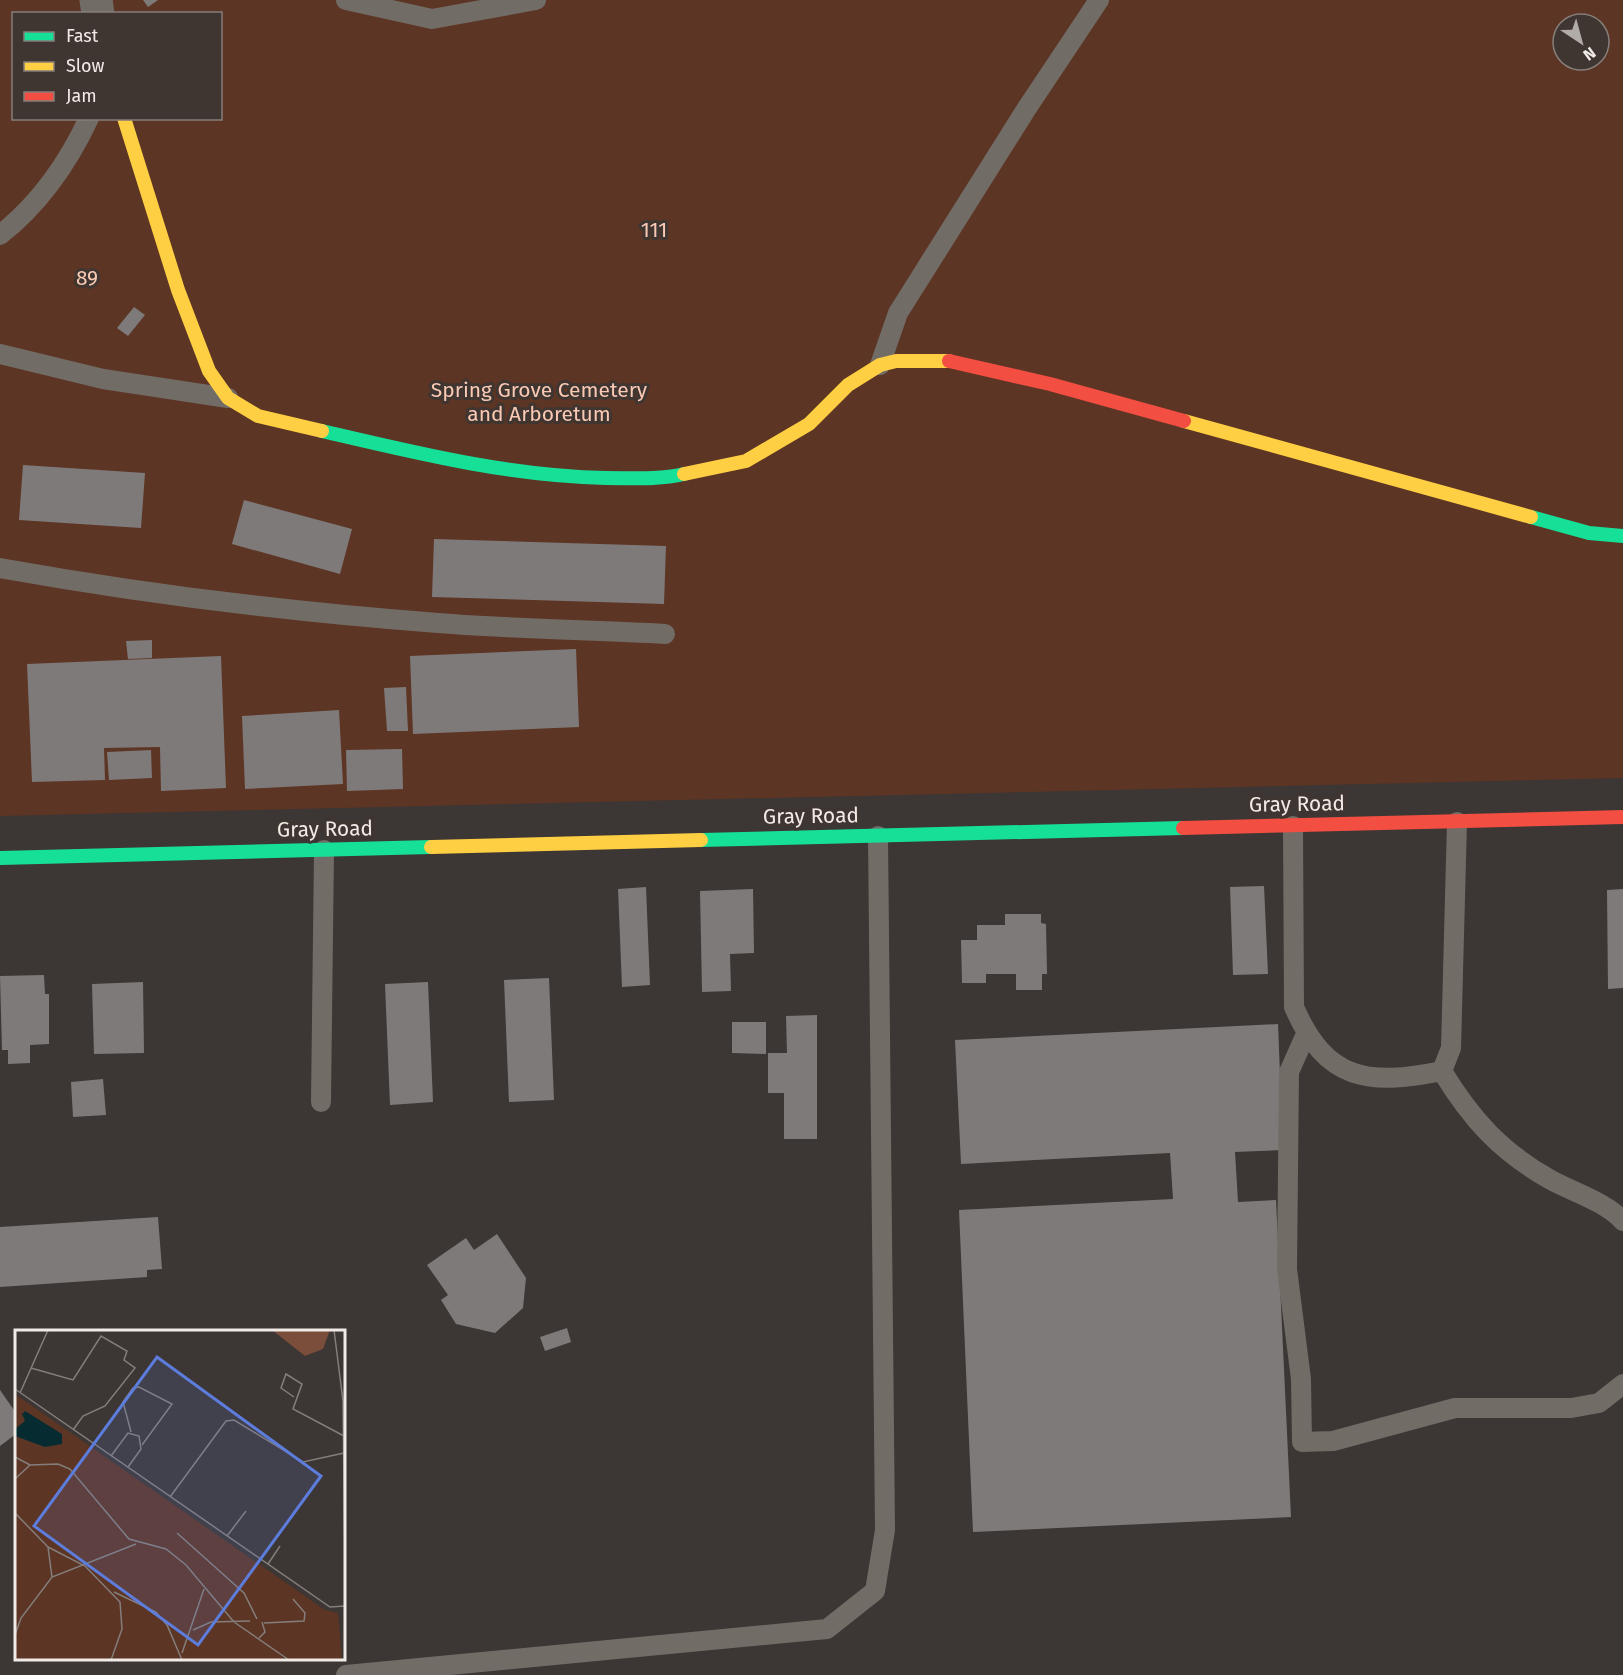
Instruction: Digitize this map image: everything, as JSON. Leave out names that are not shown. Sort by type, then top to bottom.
[{"type":"street","points":[[125,120],[178,290],[209,371],[228,398],[258,416],[455,462],[565,477],[661,479],[746,461],[809,424],[848,385],[880,365],[896,361],[948,361],[1050,384],[1589,533],[1623,536]]},
{"type":"street","name":"Gray Road","points":[[0,858],[1623,817]]},
{"type":"lane","points":[[346,0],[432,19],[536,0]]},
{"type":"lane","points":[[880,365],[898,313],[1026,108],[1099,0]]},
{"type":"lane","points":[[0,235],[25,216],[75,149],[88,120]]},
{"type":"lane","points":[[0,354],[103,379],[228,398]]},
{"type":"lane","points":[[0,568],[119,590],[267,608],[440,623],[665,634]]},
{"type":"lane","points":[[1442,1071],[1451,1048],[1457,822]]},
{"type":"lane","points":[[1293,826],[1294,1007],[1306,1034],[1332,1063],[1369,1079],[1411,1077],[1442,1071]]},
{"type":"lane","points":[[346,1675],[827,1629],[875,1592],[885,1530],[878,836]]},
{"type":"lane","points":[[321,1102],[324,850]]},
{"type":"lane","points":[[1306,1034],[1289,1072],[1287,1269],[1301,1379],[1302,1442],[1333,1442],[1455,1408],[1571,1408],[1599,1403],[1623,1384]]},
{"type":"lane","points":[[1442,1071],[1463,1106],[1490,1137],[1549,1179],[1603,1206],[1623,1221]]},
{"type":"green space","name":"Spring Grove Cemetery and Arboretum","points":[[0,0],[1623,0],[1623,778],[0,816]]},
{"type":"building","points":[[143,0],[158,0],[148,7]]},
{"type":"building","points":[[134,307],[145,315],[128,336],[117,328]]},
{"type":"building","points":[[23,465],[145,473],[141,528],[19,520]]},
{"type":"building","points":[[244,500],[352,529],[340,574],[232,544]]},
{"type":"building","points":[[434,539],[666,546],[664,604],[432,597]]},
{"type":"building","points":[[152,640],[152,658],[128,659],[126,641]]},
{"type":"building","points":[[576,649],[579,727],[413,734],[410,656]]},
{"type":"building","points":[[221,656],[226,788],[161,791],[160,747],[104,748],[105,780],[32,782],[27,664]]},
{"type":"building","points":[[406,687],[408,731],[387,731],[384,688]]},
{"type":"building","points":[[339,710],[343,784],[245,789],[242,716]]},
{"type":"building","points":[[402,749],[403,789],[347,791],[346,750]]},
{"type":"building","points":[[151,750],[152,778],[109,780],[107,752]]},
{"type":"building","points":[[1264,886],[1268,974],[1233,975],[1230,887]]},
{"type":"building","points":[[646,887],[650,985],[622,987],[618,889]]},
{"type":"building","points":[[753,889],[754,953],[730,954],[731,991],[702,992],[700,891]]},
{"type":"building","points":[[1623,889],[1623,988],[1608,989],[1607,890]]},
{"type":"building","points":[[1005,914],[1041,914],[1041,923],[1046,924],[1047,974],[1042,974],[1042,990],[1016,990],[1016,974],[986,974],[986,983],[962,983],[961,940],[977,940],[977,925],[1005,925]]},
{"type":"building","points":[[44,975],[45,994],[49,994],[49,1044],[30,1045],[30,1063],[8,1064],[8,1050],[2,1050],[0,976]]},
{"type":"building","points":[[549,978],[554,1100],[509,1102],[504,980]]},
{"type":"building","points":[[143,982],[144,1053],[94,1054],[92,984]]},
{"type":"building","points":[[428,982],[433,1102],[390,1105],[385,984]]},
{"type":"building","points":[[817,1015],[817,1139],[784,1139],[784,1093],[768,1093],[768,1053],[787,1053],[786,1016]]},
{"type":"building","points":[[732,1022],[766,1022],[766,1054],[732,1053]]},
{"type":"building","points":[[1278,1024],[1283,1150],[1235,1152],[1238,1202],[1276,1200],[1291,1517],[973,1532],[959,1210],[1173,1199],[1170,1153],[961,1164],[955,1040]]},
{"type":"building","points":[[103,1079],[106,1115],[73,1117],[71,1082]]},
{"type":"building","points":[[158,1217],[162,1269],[147,1270],[147,1277],[0,1287],[0,1227]]},
{"type":"building","points":[[497,1234],[526,1278],[523,1308],[495,1333],[456,1324],[441,1300],[448,1295],[427,1265],[466,1238],[474,1250]]},
{"type":"building","points":[[567,1328],[571,1342],[545,1351],[540,1337]]},
{"type":"building","points":[[0,1390],[15,1412],[15,1435],[0,1446]]},
{"type":"traffic: fast","points":[[322,431],[463,462],[534,473],[606,478],[665,477],[684,474]]},
{"type":"traffic: fast","points":[[1531,517],[1589,533],[1623,536]]},
{"type":"traffic: fast","points":[[701,840],[1183,828]]},
{"type":"traffic: fast","points":[[0,858],[431,847]]},
{"type":"traffic: slow","points":[[125,120],[178,290],[209,371],[228,398],[258,416],[322,431]]},
{"type":"traffic: slow","points":[[684,474],[746,461],[809,424],[848,385],[880,365],[896,361],[949,361]]},
{"type":"traffic: slow","points":[[1184,421],[1531,517]]},
{"type":"traffic: slow","points":[[431,847],[701,840]]},
{"type":"traffic: jam","points":[[949,361],[1050,384],[1184,421]]},
{"type":"traffic: jam","points":[[1183,828],[1623,817]]},
{"type":"park label","name":"111","points":[[654,230]]},
{"type":"park label","name":"89","points":[[87,278]]}]
